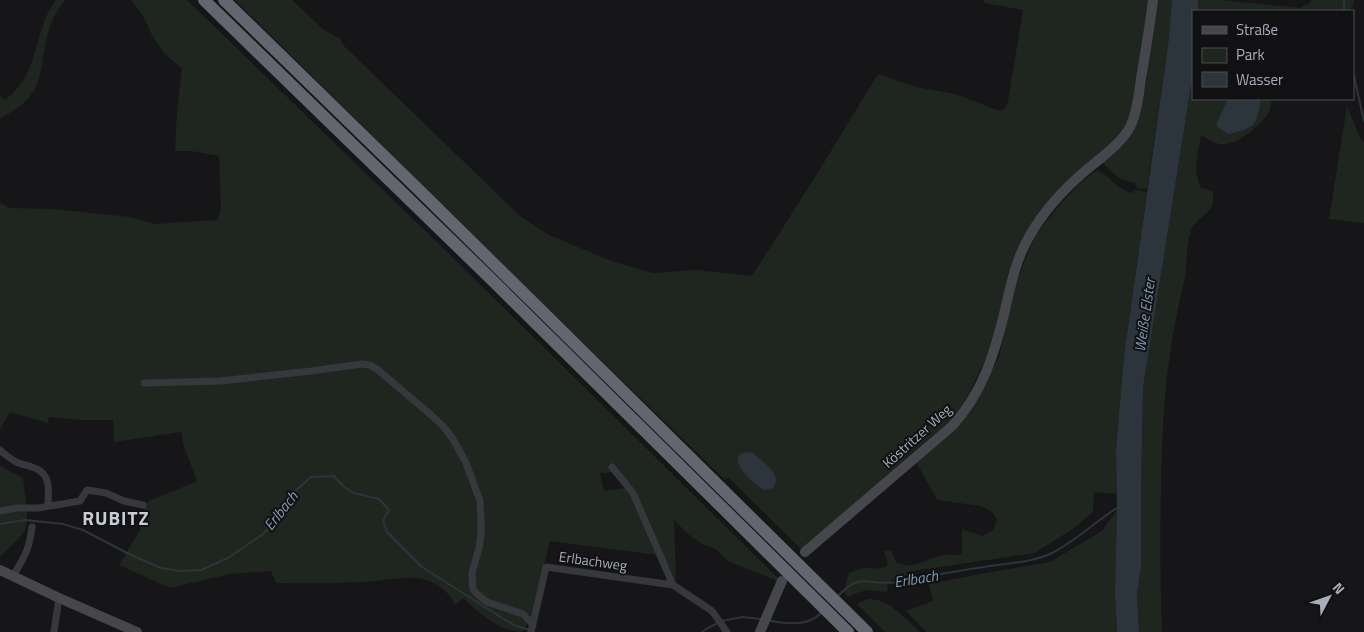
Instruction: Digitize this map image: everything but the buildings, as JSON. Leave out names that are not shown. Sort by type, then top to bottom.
[{"type":"highway","points":[[204,0],[717,492],[867,632]]},
{"type":"highway","points":[[224,0],[417,188],[717,492],[772,558],[848,632]]},
{"type":"main road","name":"Köstritzer Weg","points":[[805,552],[952,426],[963,414],[986,374],[993,355],[1012,277],[1021,251],[1039,221],[1064,190],[1118,142],[1130,127],[1137,103],[1153,0]]},
{"type":"main road","points":[[0,570],[137,632]]},
{"type":"main road","points":[[761,630],[782,581]]},
{"type":"street","points":[[144,383],[221,381],[362,364],[370,365],[378,370],[430,414],[448,432],[459,448],[480,501],[481,535],[472,573],[473,589],[486,602],[523,614],[532,628]]},
{"type":"street","points":[[0,450],[16,462],[36,468],[42,473],[47,479],[48,506]]},
{"type":"street","points":[[612,467],[632,492],[673,584],[712,611],[727,631]]},
{"type":"street","points":[[0,511],[17,508],[38,508],[80,501],[87,490],[106,492],[124,501],[143,505]]},
{"type":"street","points":[[13,576],[30,545],[32,527]]},
{"type":"street","name":"Erlbachweg","points":[[532,628],[546,568],[673,584]]},
{"type":"street","points":[[54,632],[59,598]]},
{"type":"green space","points":[[56,0],[65,0],[56,13],[50,27],[36,86],[24,102],[0,119],[0,96],[5,100],[18,88],[25,77],[46,17]]},
{"type":"green space","points":[[132,0],[187,0],[444,249],[779,579],[776,584],[775,580],[728,561],[716,549],[702,544],[689,535],[674,520],[676,582],[634,492],[614,472],[600,473],[604,491],[625,488],[630,494],[657,555],[550,541],[532,614],[523,632],[506,629],[490,621],[463,598],[455,605],[450,596],[442,589],[423,579],[408,578],[340,583],[276,583],[271,571],[230,574],[170,588],[119,565],[140,530],[145,506],[149,501],[197,481],[184,447],[181,432],[114,442],[113,420],[80,420],[49,417],[48,423],[10,412],[0,429],[0,202],[9,208],[53,209],[130,217],[155,224],[217,220],[221,210],[219,156],[191,151],[175,151],[182,69],[163,52]]},
{"type":"green space","points":[[235,0],[292,0],[324,30],[340,39],[344,46],[520,216],[549,235],[614,262],[653,273],[696,270],[752,276],[878,74],[916,87],[955,94],[1000,111],[1006,107],[1023,10],[984,3],[984,0],[1149,0],[1131,116],[1123,131],[1030,229],[990,350],[966,399],[953,418],[909,455],[803,551],[728,477],[725,480],[545,306]]},
{"type":"green space","points":[[1157,0],[1172,0],[1168,44],[1147,189],[1137,188],[1136,183],[1117,176],[1102,162],[1138,112],[1141,112],[1147,79],[1147,56]]},
{"type":"green space","points":[[1198,0],[1222,0],[1300,8],[1310,3],[1311,0],[1355,0],[1350,10],[1198,10]]},
{"type":"green space","points":[[1192,79],[1192,100],[1272,100],[1269,112],[1265,118],[1250,132],[1232,143],[1220,144],[1201,135],[1197,161],[1198,180],[1200,187],[1212,191],[1213,205],[1194,225],[1189,236],[1185,276],[1167,377],[1163,420],[1161,484],[1162,632],[1139,632],[1137,594],[1141,567],[1143,388]]},
{"type":"green space","points":[[1347,106],[1361,140],[1364,142],[1364,223],[1329,219]]},
{"type":"green space","points":[[1097,170],[1126,191],[1131,193],[1136,190],[1147,192],[1124,356],[1116,449],[1117,494],[1094,492],[1093,512],[1074,528],[1035,553],[906,572],[908,576],[892,580],[887,586],[888,590],[885,592],[867,591],[849,597],[844,591],[849,573],[864,568],[878,569],[885,567],[888,565],[884,551],[891,551],[896,562],[913,565],[941,555],[962,555],[962,529],[982,536],[993,530],[997,520],[991,511],[980,506],[937,500],[916,462],[973,405],[999,357],[1016,283],[1035,235],[1079,184]]},
{"type":"green space","points":[[0,466],[23,478],[27,520],[23,534],[0,557]]},
{"type":"green space","points":[[1117,510],[1115,593],[1117,632],[926,632],[906,611],[933,601],[929,584],[1050,562],[1102,531]]},
{"type":"green space","points":[[868,599],[883,602],[890,606],[920,632],[885,632],[857,604]]},
{"type":"water","name":"Weiße Elster","points":[[1172,0],[1198,0],[1198,10],[1192,10],[1192,79],[1143,388],[1141,567],[1137,594],[1139,632],[1117,632],[1115,593],[1116,449],[1124,356],[1168,45]]},
{"type":"water","points":[[1228,100],[1261,100],[1256,120],[1244,130],[1229,134],[1216,125]]},
{"type":"water","points":[[751,452],[771,469],[776,479],[773,488],[765,490],[753,482],[738,463],[738,457],[742,453]]},
{"type":"waterway","points":[[1344,0],[1344,10]]},
{"type":"waterway","points":[[1354,76],[1364,121]]},
{"type":"waterway","name":"Erlbach","points":[[0,524],[25,520],[63,524],[83,530],[161,568],[180,571],[201,570],[228,558],[263,534],[281,516],[291,495],[311,477],[334,476],[343,486],[354,493],[379,499],[389,510],[383,520],[387,532],[422,567],[502,618],[514,625],[529,630]]},
{"type":"waterway","name":"Erlbach","points":[[838,596],[847,588],[860,581],[897,582],[1046,556],[1063,547],[1120,506]]},
{"type":"waterway","name":"Erlbach","points":[[768,620],[796,623],[810,621],[821,613]]},
{"type":"waterway","name":"Erlbach","points":[[722,621],[742,617],[761,619]]},
{"type":"waterway","name":"Erlbach","points":[[702,632],[718,623]]},
{"type":"district","name":"RUBITZ","points":[[116,518]]}]
